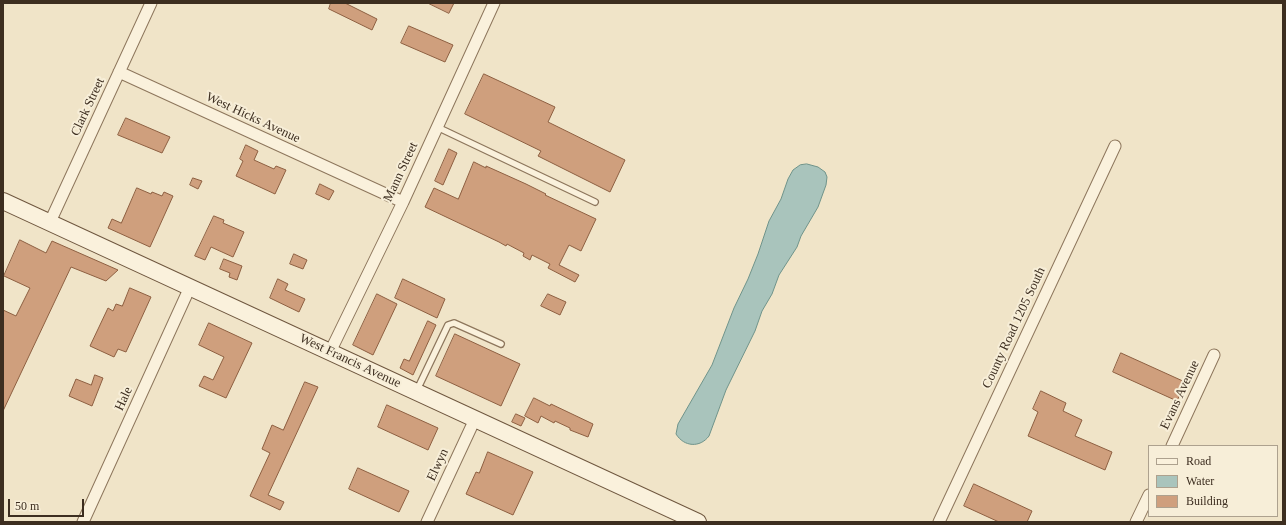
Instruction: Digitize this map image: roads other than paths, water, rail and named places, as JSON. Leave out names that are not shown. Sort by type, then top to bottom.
[{"type":"street","name":"Clark Street","points":[[50,222],[150,3]]},
{"type":"street","name":"Mann Street","points":[[330,352],[390,229],[494,3]]},
{"type":"street","name":"West Hicks Avenue","points":[[119,72],[402,202]]},
{"type":"street","name":"County Road 1205 South","points":[[939,522],[1115,146]]},
{"type":"street","name":"West Hicks Avenue","points":[[374,189],[385,197],[391,206],[392,217],[390,229]]},
{"type":"street","name":"West Francis Avenue","points":[[3,201],[698,522]]},
{"type":"street","name":"Hale","points":[[83,522],[190,287]]},
{"type":"street","name":"Evans Avenue","points":[[1172,445],[1214,356]]},
{"type":"street","name":"Elwyn","points":[[427,522],[475,419]]},
{"type":"street","points":[[1136,522],[1148,497]]},
{"type":"lane","points":[[437,127],[595,202]]},
{"type":"lane","points":[[416,392],[448,325],[454,323],[501,344]]},
{"type":"water","points":[[807,164],[818,167],[825,172],[827,177],[826,185],[818,207],[801,236],[797,247],[779,275],[772,294],[762,311],[755,331],[726,390],[709,436],[701,443],[688,444],[676,434],[678,424],[712,365],[734,308],[758,254],[769,221],[781,199],[788,179],[793,170],[800,165]]}]
